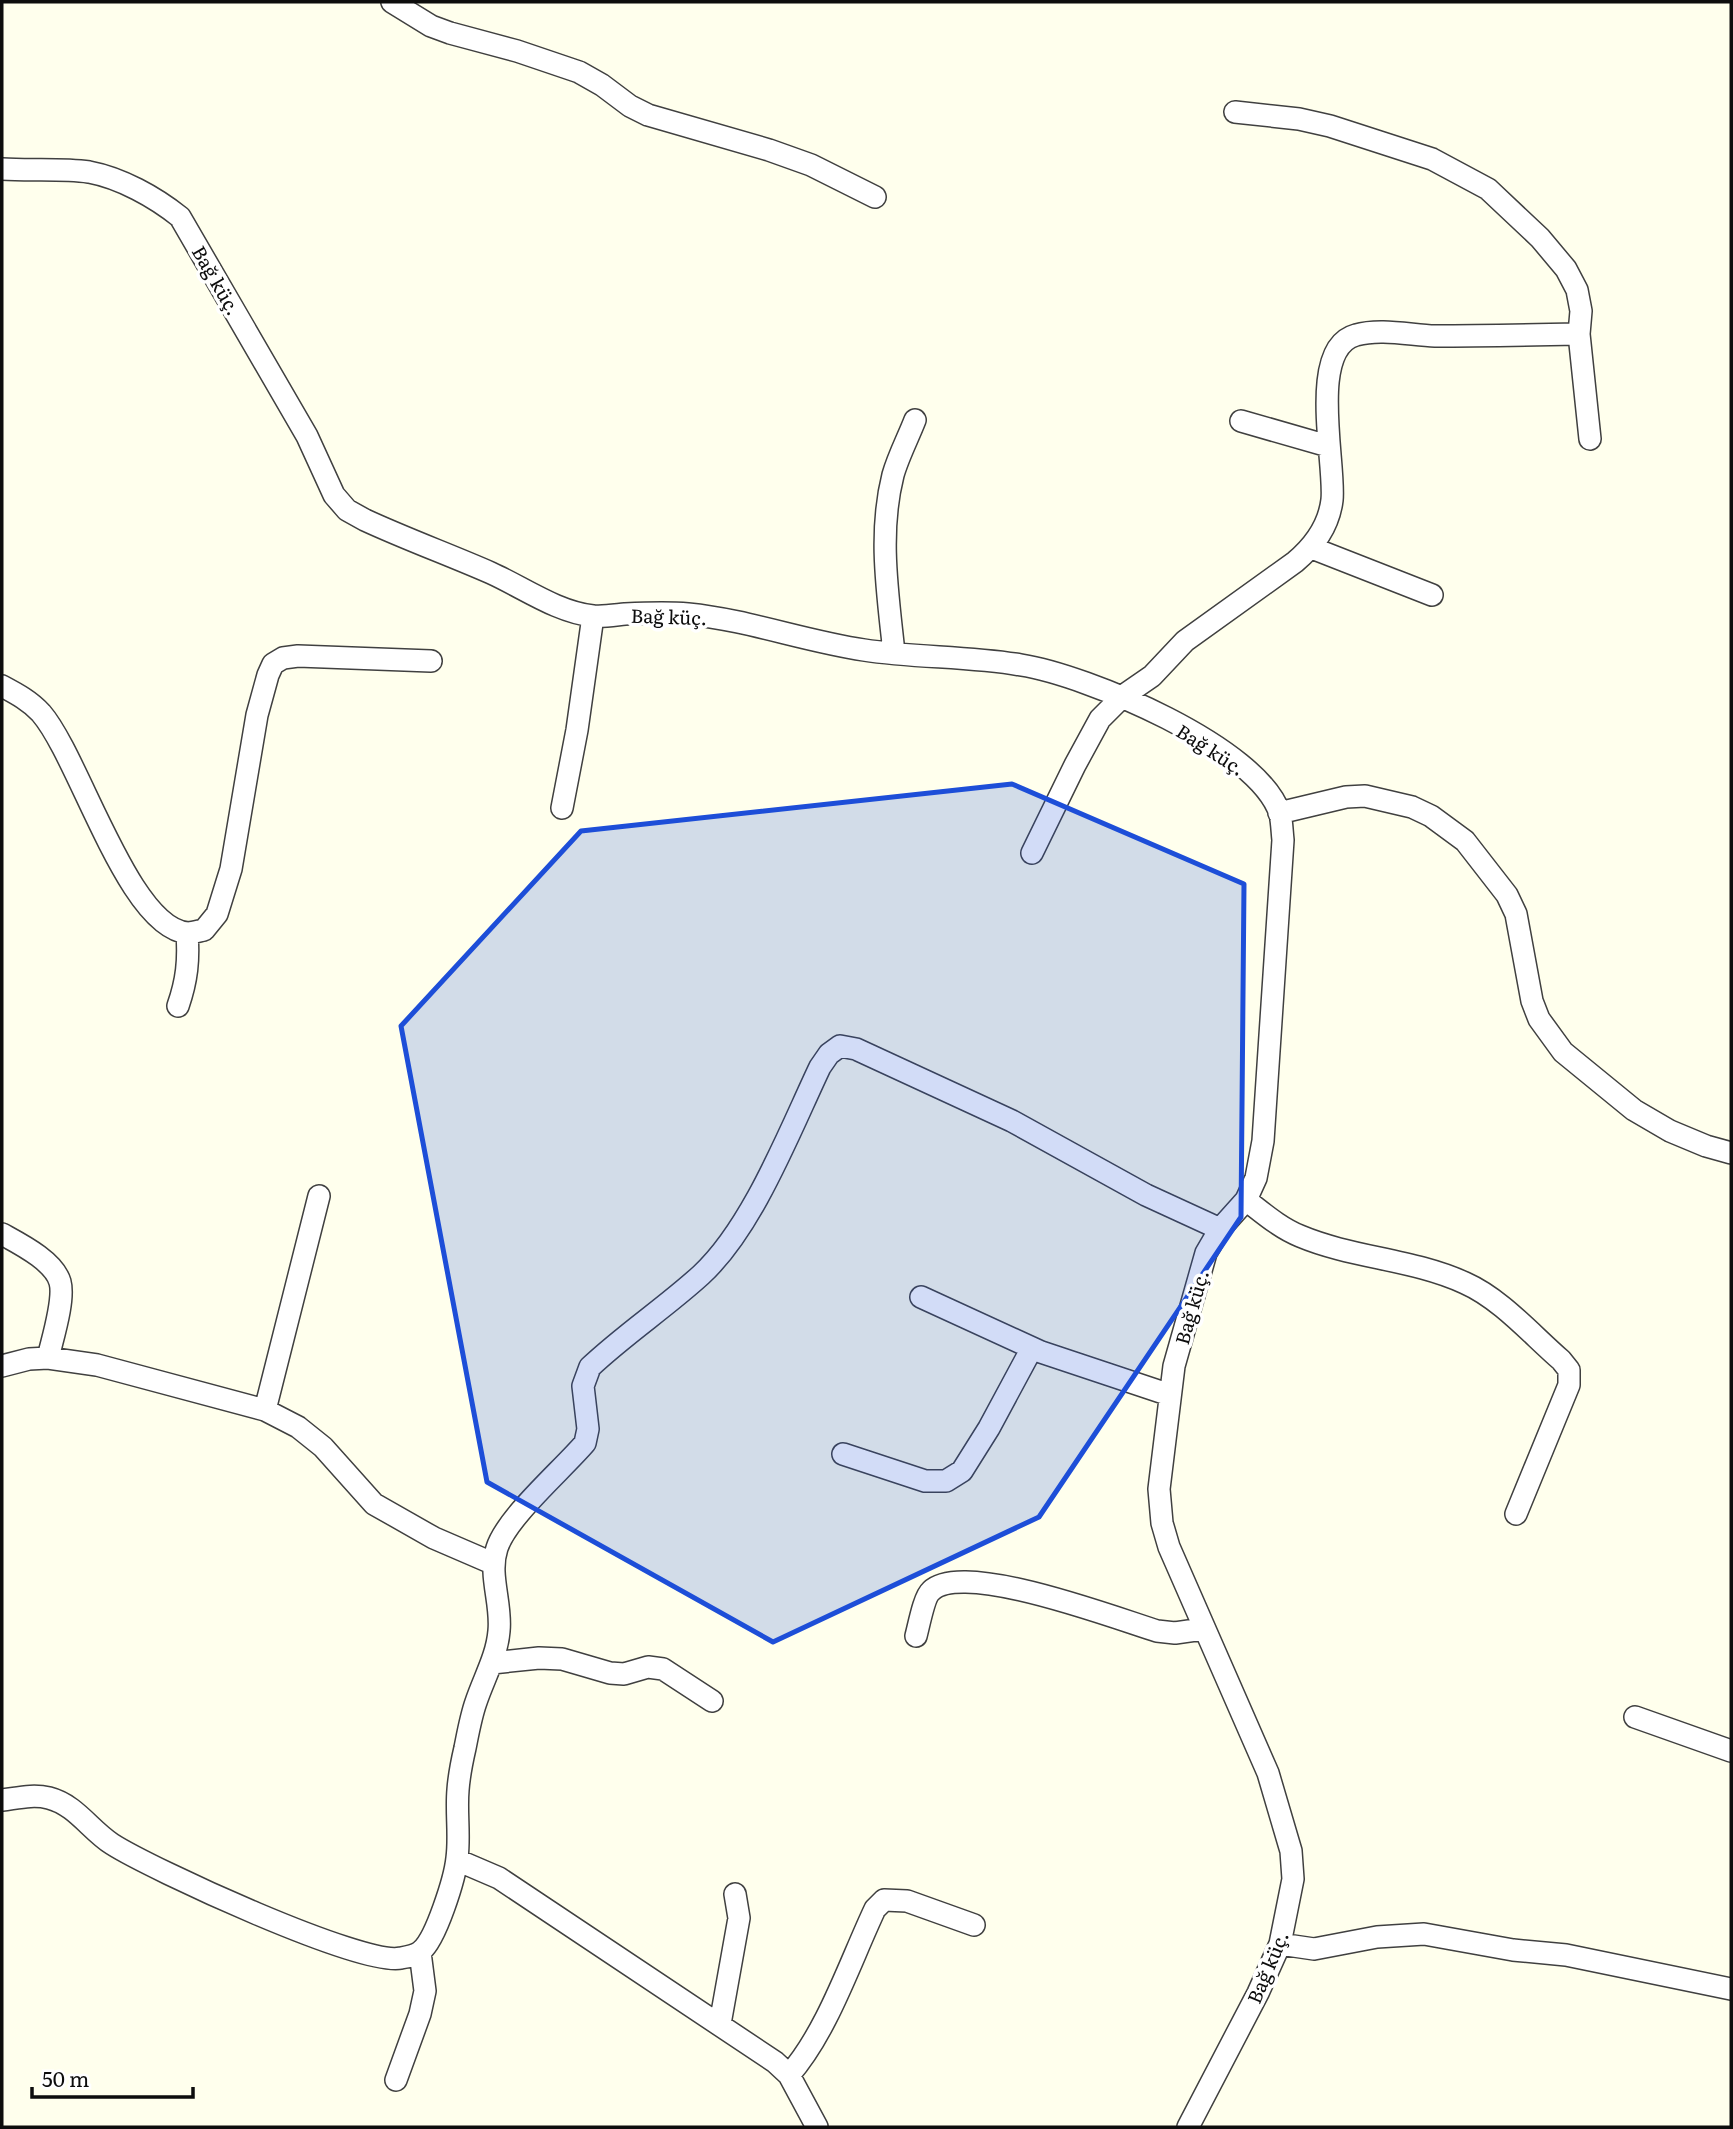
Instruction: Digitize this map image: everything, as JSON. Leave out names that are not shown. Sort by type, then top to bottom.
[{"type":"street","points":[[392,2],[431,26],[579,72],[648,115],[811,165],[875,197]]},
{"type":"street","points":[[1235,112],[1299,119],[1330,126],[1432,159],[1488,189],[1539,238],[1566,269],[1577,290],[1590,439]]},
{"type":"street","name":"Bağ küç.","points":[[2,169],[88,172],[160,201],[180,217],[307,436],[334,495],[347,510],[561,607],[593,616],[641,613],[729,619],[820,643],[894,653],[985,659],[1072,677],[1123,696],[1205,740],[1246,770],[1267,793],[1279,813],[1283,840],[1263,1141],[1256,1178],[1246,1200],[1220,1229],[1206,1252],[1174,1366],[1159,1489],[1162,1523],[1169,1548],[1268,1773],[1291,1851],[1293,1879],[1280,1944],[1258,1993],[1188,2127]]},
{"type":"street","points":[[1032,853],[1100,719],[1123,696],[1152,676],[1185,641],[1312,548],[1322,531],[1332,502],[1328,446],[1328,377],[1337,350],[1344,341],[1354,335],[1371,333],[1579,334]]},
{"type":"street","points":[[894,653],[885,555],[887,503],[893,473],[915,420]]},
{"type":"street","points":[[1241,421],[1328,446]]},
{"type":"street","points":[[1312,548],[1432,595]]},
{"type":"street","points":[[562,808],[579,718],[593,616]]},
{"type":"street","points":[[2,686],[25,698],[42,714],[65,749],[122,869],[141,901],[170,926],[187,933],[204,930],[217,914],[224,895],[231,869],[257,715],[273,664],[283,658],[298,656],[431,661]]},
{"type":"street","points":[[1279,813],[1346,797],[1364,796],[1412,807],[1431,816],[1465,841],[1507,895],[1516,914],[1532,1001],[1539,1018],[1563,1052],[1634,1110],[1670,1131],[1731,1153]]},
{"type":"street","points":[[178,1006],[186,983],[189,959],[187,933]]},
{"type":"street","points":[[2,1800],[29,1796],[50,1798],[70,1807],[111,1843],[194,1887],[326,1941],[398,1959],[420,1952],[431,1937],[451,1886],[457,1860],[458,1786],[475,1703],[492,1663],[499,1633],[499,1604],[492,1563],[498,1544],[514,1519],[585,1443],[588,1429],[583,1386],[590,1367],[703,1274],[735,1235],[772,1167],[820,1066],[829,1054],[840,1046],[856,1049],[1012,1121],[1135,1189],[1220,1229]]},
{"type":"street","points":[[265,1410],[319,1196]]},
{"type":"street","points":[[1246,1200],[1278,1225],[1300,1236],[1439,1272],[1468,1284],[1497,1303],[1561,1360],[1569,1370],[1569,1385],[1516,1514]]},
{"type":"street","points":[[2,1234],[32,1251],[60,1282],[60,1300],[48,1358]]},
{"type":"street","points":[[921,1297],[1032,1348],[1170,1395]]},
{"type":"street","points":[[843,1454],[925,1481],[946,1481],[962,1471],[989,1428],[1032,1348]]},
{"type":"street","points":[[2,1366],[29,1359],[48,1358],[97,1365],[265,1410],[298,1427],[323,1447],[374,1504],[434,1538],[492,1563]]},
{"type":"street","points":[[916,1636],[928,1592],[942,1583],[993,1583],[1019,1588],[1157,1630],[1175,1633],[1203,1629]]},
{"type":"street","points":[[492,1663],[539,1658],[562,1659],[610,1673],[624,1674],[649,1667],[656,1668],[679,1677],[712,1701]]},
{"type":"street","points":[[1634,1717],[1731,1751]]},
{"type":"street","points":[[457,1860],[499,1878],[775,2062],[789,2075],[817,2127]]},
{"type":"street","points":[[720,2024],[739,1918],[735,1894]]},
{"type":"street","points":[[789,2075],[804,2058],[817,2036],[875,1909],[884,1900],[907,1901],[974,1925]]},
{"type":"street","points":[[1280,1944],[1314,1948],[1377,1937],[1423,1934],[1513,1950],[1566,1955],[1731,1989]]},
{"type":"street","points":[[396,2080],[420,2014],[425,1992],[420,1952]]},
{"type":"highlighted area","points":[[1012,784],[1244,884],[1241,1217],[1039,1517],[773,1642],[487,1482],[401,1026],[581,831]]}]
